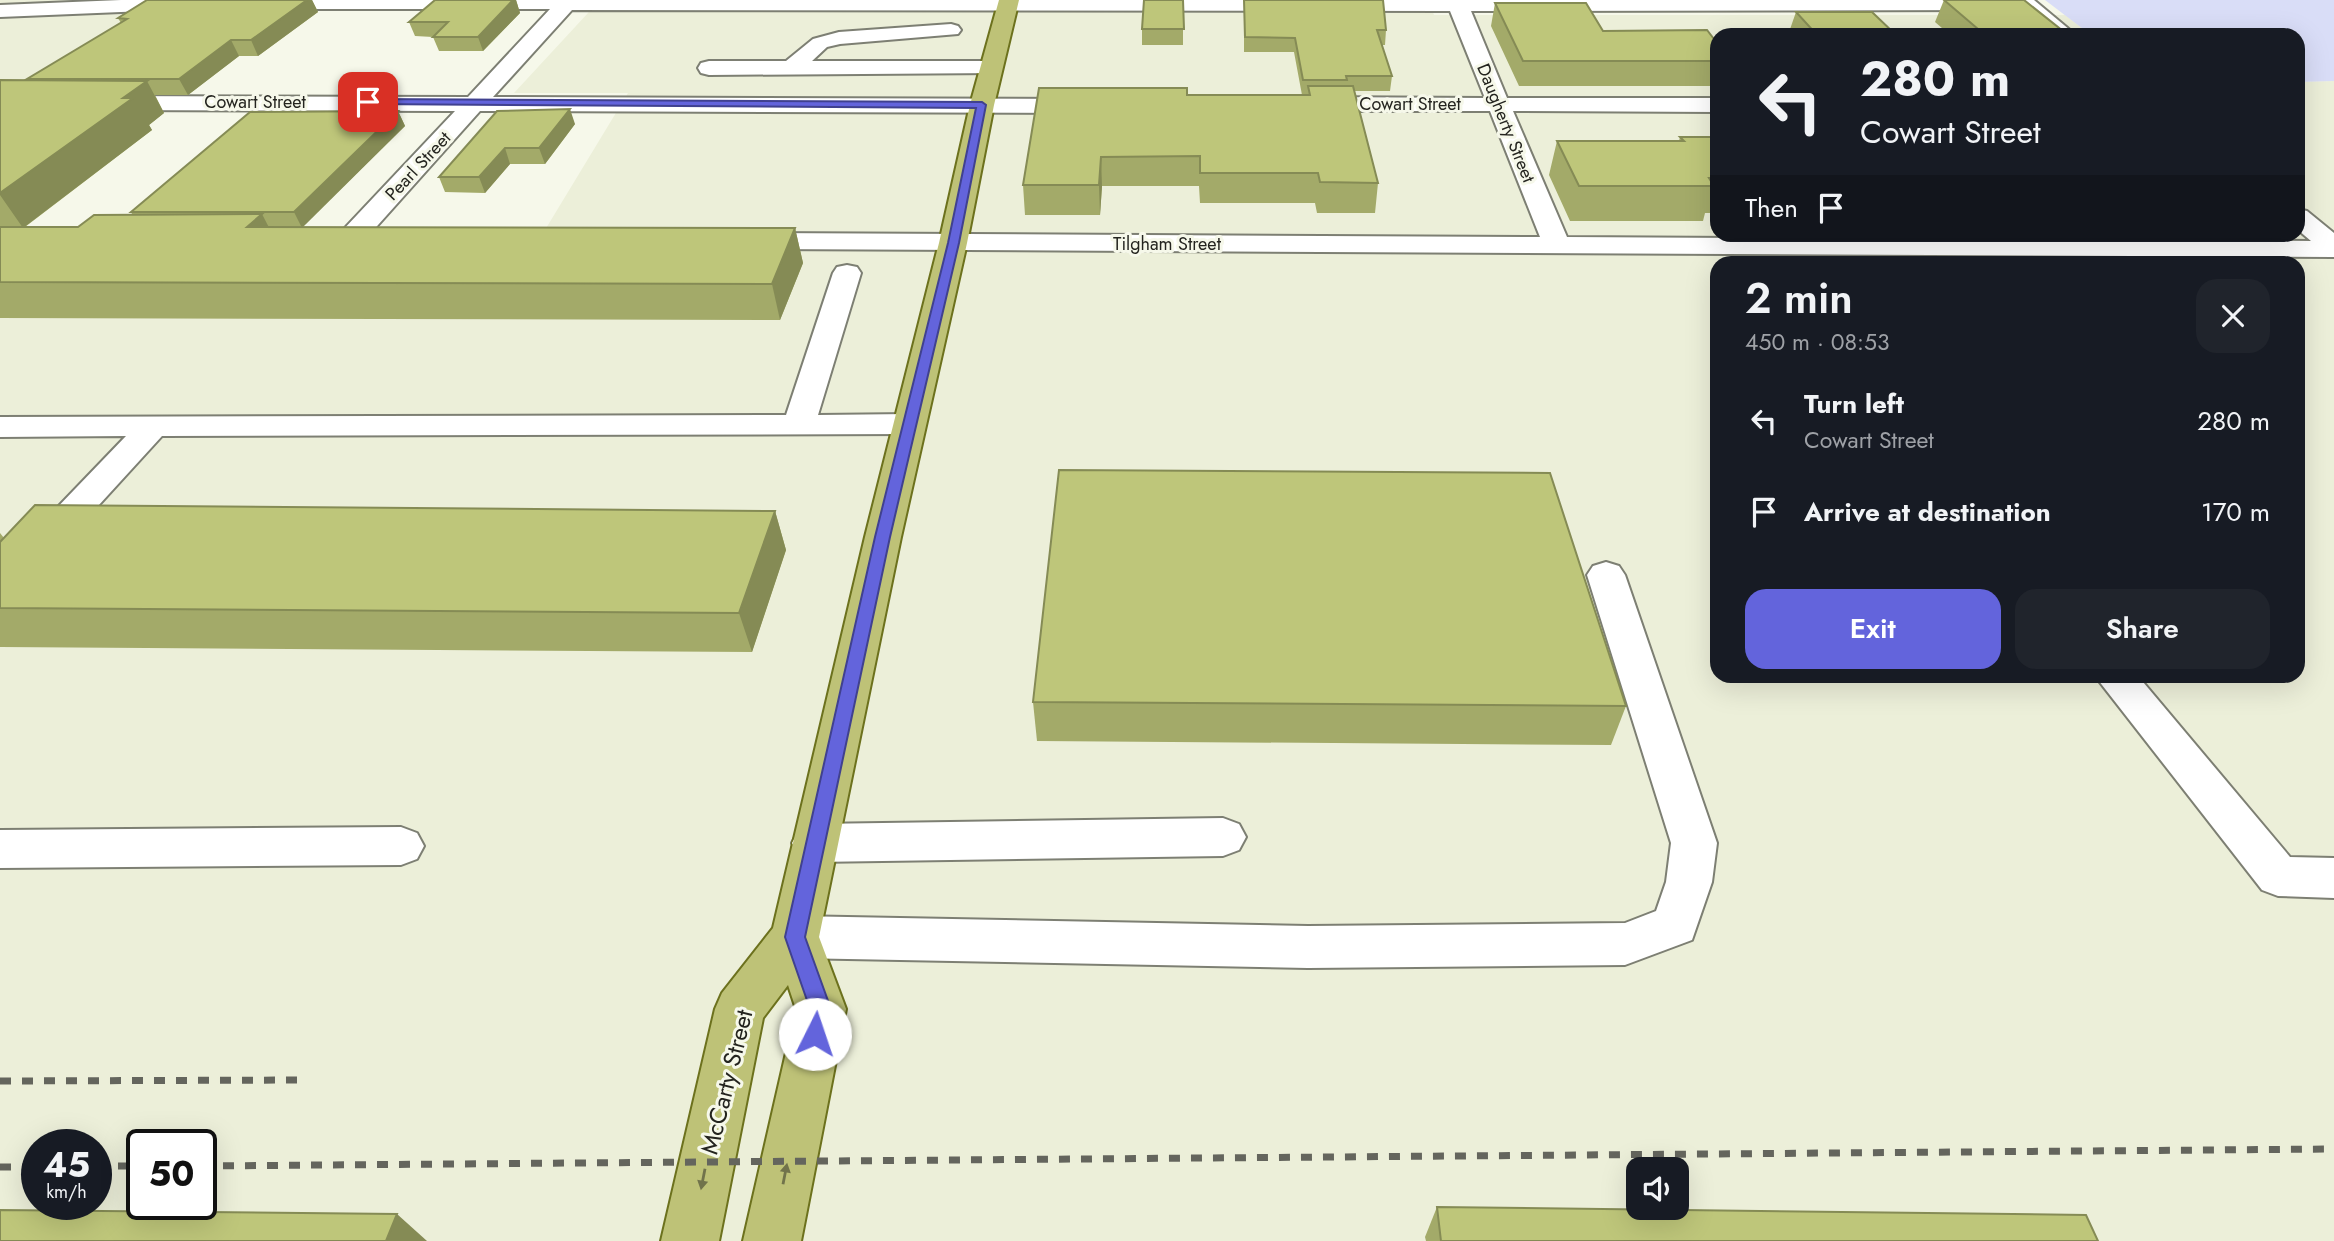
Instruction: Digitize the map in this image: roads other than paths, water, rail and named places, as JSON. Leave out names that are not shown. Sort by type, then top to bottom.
[{"type":"main road","name":"McCarty Street","points":[[691,1241],[740,1009],[795,937],[982,105],[1006,11]]},
{"type":"main road","points":[[772,1241],[821,1009],[795,937]]},
{"type":"street","points":[[235,3],[568,2],[1006,11],[1457,3],[2026,3],[2057,28]]},
{"type":"street","name":"Pearl Street","points":[[393,238],[338,238],[479,102],[568,2]]},
{"type":"street","points":[[0,11],[207,3]]},
{"type":"street","name":"Daugherty Street","points":[[1457,3],[1557,246]]},
{"type":"street","points":[[793,67],[820,43],[839,38],[1006,11]]},
{"type":"street","points":[[709,68],[992,68]]},
{"type":"street","name":"Cowart Street","points":[[80,103],[479,102],[1112,106]]},
{"type":"street","name":"Cowart Street","points":[[1278,104],[1710,105]]},
{"type":"street","points":[[2305,223],[2334,247]]},
{"type":"street","name":"Tilgham Street","points":[[728,241],[1557,246],[1795,254],[2334,247]]},
{"type":"street","points":[[799,424],[847,273]]},
{"type":"street","points":[[0,427],[910,424]]},
{"type":"street","points":[[0,590],[154,426]]},
{"type":"street","points":[[795,937],[1308,947],[1625,944],[1675,925],[1689,882],[1694,843],[1606,575]]},
{"type":"street","points":[[2121,683],[2278,876],[2334,878]]},
{"type":"street","points":[[815,843],[1223,837]]},
{"type":"street","points":[[0,849],[401,846]]},
{"type":"railway","points":[[0,1081],[306,1080]]},
{"type":"railway","points":[[217,1166],[2334,1149]]},
{"type":"railway","points":[[112,1166],[126,1166]]},
{"type":"railway","points":[[0,1167],[21,1167]]}]
